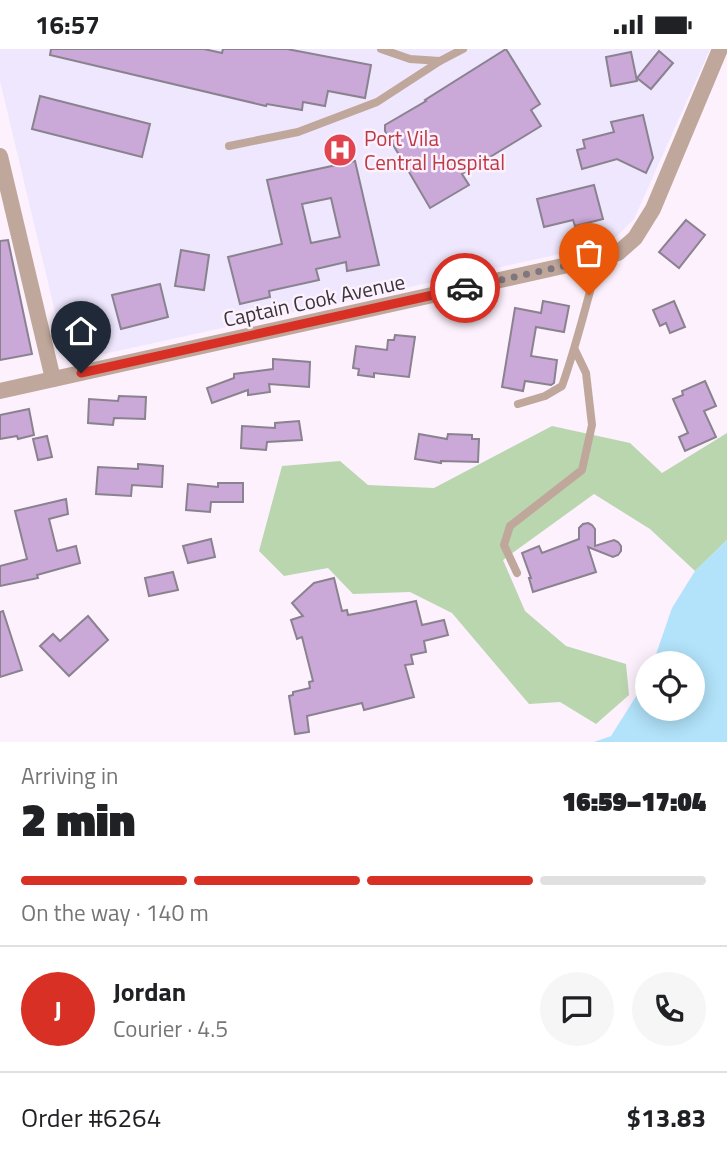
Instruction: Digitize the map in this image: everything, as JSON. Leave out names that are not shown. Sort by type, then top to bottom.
[{"type":"street","name":"Captain Cook Avenue","points":[[0,391],[618,253],[635,237],[653,209],[720,49]]},
{"type":"street","points":[[0,156],[53,379]]},
{"type":"lane","points":[[381,49],[410,59],[440,61]]},
{"type":"lane","points":[[229,146],[298,132],[377,102],[463,49]]},
{"type":"lane","points":[[518,404],[562,386],[575,350],[599,258]]},
{"type":"lane","points":[[517,573],[504,545],[510,526],[582,470],[592,425],[586,373],[575,350]]},
{"type":"shaded area","name":"Port Vila Central Hospital","points":[[0,49],[710,49],[634,219],[610,243],[67,362],[0,81]]},
{"type":"green space","points":[[552,426],[630,443],[662,473],[727,433],[727,540],[695,571],[650,529],[594,494],[503,560],[525,611],[566,646],[626,664],[629,695],[596,724],[560,702],[529,704],[452,613],[410,592],[353,594],[328,568],[284,576],[259,551],[282,466],[340,461],[368,485],[434,488]]},
{"type":"water","points":[[727,540],[727,742],[594,742],[611,736],[635,698],[635,721],[705,721],[705,651],[657,651],[672,608],[695,571]]},
{"type":"building","points":[[51,49],[204,49],[222,53],[223,49],[287,49],[371,65],[365,98],[328,91],[325,106],[303,102],[302,110],[266,106],[50,55]]},
{"type":"building","points":[[506,49],[540,104],[531,110],[541,126],[462,174],[469,185],[430,208],[385,131],[385,125]]},
{"type":"building","points":[[659,51],[673,63],[651,89],[637,78]]},
{"type":"building","points":[[631,52],[637,81],[611,86],[606,57]]},
{"type":"building","points":[[40,96],[150,124],[142,157],[32,129]]},
{"type":"building","points":[[643,115],[653,158],[646,173],[617,159],[582,169],[577,150],[585,148],[583,140],[614,132],[611,122]]},
{"type":"building","points":[[355,161],[379,265],[347,271],[346,262],[316,269],[319,280],[269,291],[270,297],[240,304],[228,257],[282,244],[267,180]],"holes":[[[331,198],[340,237],[311,243],[302,204]]]},
{"type":"building","points":[[594,185],[603,219],[575,226],[573,220],[544,227],[537,199]]},
{"type":"building","points":[[686,220],[705,235],[679,268],[659,252]]},
{"type":"building","points":[[8,240],[32,354],[0,360],[0,241]]},
{"type":"building","points":[[181,250],[209,255],[204,290],[175,286]]},
{"type":"building","points":[[160,284],[168,317],[121,329],[112,295]]},
{"type":"building","points":[[543,301],[569,306],[564,332],[536,327],[531,356],[557,360],[554,383],[551,385],[525,381],[523,391],[502,387],[515,308],[541,313]]},
{"type":"building","points":[[674,301],[685,327],[670,333],[666,323],[660,326],[653,310]]},
{"type":"building","points":[[395,335],[415,337],[409,377],[374,373],[374,377],[358,375],[359,369],[353,368],[356,346],[387,350],[388,340],[394,340]]},
{"type":"building","points":[[273,359],[310,362],[309,387],[269,384],[270,392],[248,395],[248,390],[212,403],[207,388],[234,378],[234,374],[273,369]]},
{"type":"building","points":[[705,381],[716,406],[704,411],[716,437],[685,451],[679,437],[688,433],[673,399],[683,395],[682,391]]},
{"type":"building","points":[[119,396],[146,397],[145,419],[114,418],[113,425],[88,423],[89,399],[118,401]]},
{"type":"building","points":[[29,409],[34,435],[18,439],[17,436],[0,439],[0,415]]},
{"type":"building","points":[[299,421],[302,440],[267,442],[266,450],[241,448],[242,426],[275,428],[275,423]]},
{"type":"building","points":[[419,434],[447,439],[448,434],[472,435],[472,439],[479,439],[478,462],[441,463],[415,459]]},
{"type":"building","points":[[47,436],[52,457],[38,460],[33,439]]},
{"type":"building","points":[[138,464],[163,466],[162,487],[132,485],[131,496],[96,494],[98,467],[138,469]]},
{"type":"building","points":[[218,483],[243,483],[243,502],[211,502],[210,512],[186,510],[188,484],[218,487]]},
{"type":"building","points":[[66,499],[68,514],[49,519],[57,551],[76,546],[80,563],[37,575],[38,578],[0,586],[0,566],[27,559],[15,511]]},
{"type":"building","points":[[588,523],[595,529],[595,546],[614,540],[621,546],[618,555],[613,557],[588,547],[596,572],[533,592],[522,553],[539,546],[542,553],[579,539],[579,528]]},
{"type":"building","points":[[211,539],[215,557],[188,563],[183,546]]},
{"type":"building","points":[[173,572],[178,590],[149,596],[145,578]]},
{"type":"building","points":[[334,578],[342,611],[347,610],[348,615],[416,601],[422,625],[444,620],[448,635],[424,641],[426,652],[411,655],[413,664],[405,665],[414,697],[364,710],[362,703],[307,716],[309,732],[295,734],[289,696],[293,695],[293,692],[310,688],[309,682],[313,681],[302,637],[297,639],[291,620],[303,616],[292,603],[314,583]]},
{"type":"building","points":[[3,611],[22,670],[0,677],[0,612]]},
{"type":"building","points":[[88,616],[108,640],[69,676],[40,646],[53,634],[60,641]]},
{"type":"way so far","points":[[465,288],[599,258],[589,295]]},
{"type":"place","name":"Port Vila Central Hospital","points":[[340,150]]},
{"type":"route","points":[[81,373],[465,288]]}]
